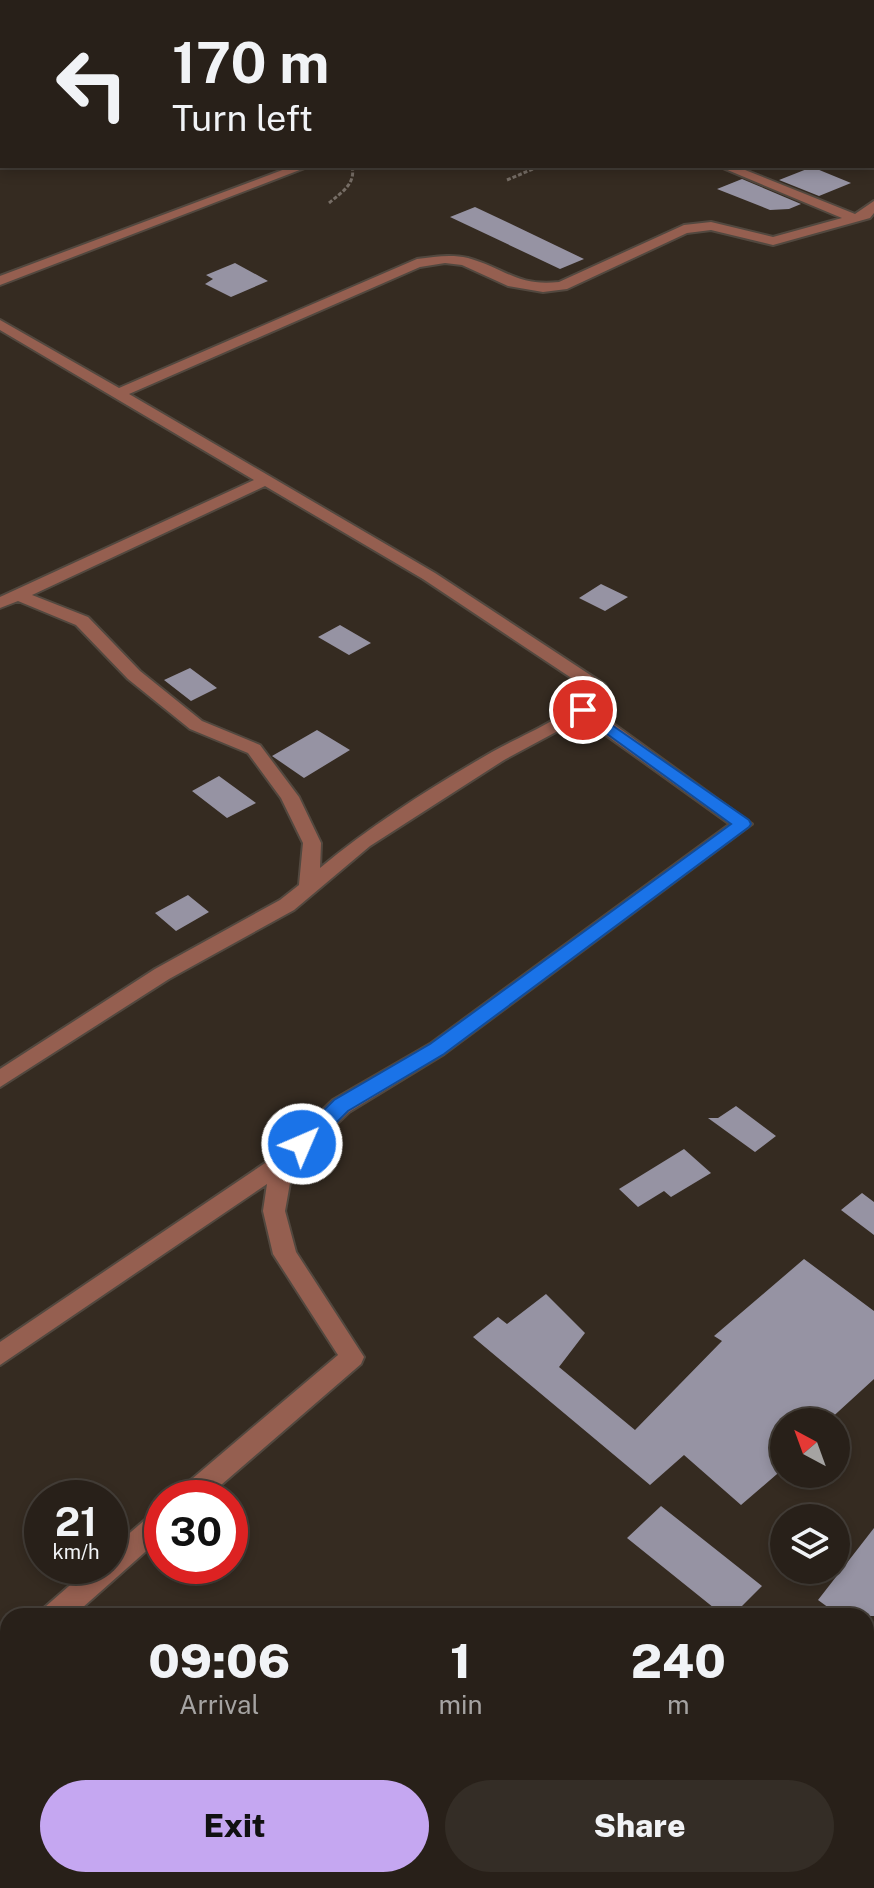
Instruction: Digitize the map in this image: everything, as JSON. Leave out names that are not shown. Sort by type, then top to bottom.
[{"type":"street","points":[[0,281],[299,168]]},
{"type":"street","points":[[729,168],[853,218]]},
{"type":"street","points":[[119,393],[417,263],[450,259],[519,287],[540,290],[562,286],[684,229],[711,226],[773,241],[866,215],[874,205]]},
{"type":"street","points":[[0,324],[429,576],[598,688],[583,710],[484,765],[363,842],[287,905],[162,974],[0,1079]]},
{"type":"street","points":[[0,603],[264,481]]},
{"type":"street","points":[[18,595],[82,621],[134,675],[196,725],[254,749],[290,797],[312,843],[309,885]]},
{"type":"street","points":[[0,1355],[282,1163],[341,1106],[437,1049],[743,824],[583,710]]},
{"type":"street","points":[[209,1480],[352,1357],[285,1254],[274,1211],[282,1163]]},
{"type":"street","points":[[63,1608],[144,1537]]},
{"type":"path","points":[[329,203],[348,187],[354,176],[352,168]]},
{"type":"path","points":[[507,180],[535,168]]},
{"type":"building","points":[[814,168],[851,183],[819,196],[779,180]]},
{"type":"building","points":[[742,179],[801,204],[789,209],[770,210],[717,189]]},
{"type":"building","points":[[475,207],[584,259],[560,269],[450,217]]},
{"type":"building","points":[[235,263],[268,281],[231,297],[205,284],[213,279],[206,275]]},
{"type":"building","points":[[601,584],[628,597],[605,611],[579,598]]},
{"type":"building","points":[[340,625],[371,643],[349,655],[318,637]]},
{"type":"building","points":[[190,668],[217,688],[191,701],[164,680]]},
{"type":"building","points":[[317,730],[350,750],[304,778],[272,756]]},
{"type":"building","points":[[219,776],[256,803],[227,818],[192,791]]},
{"type":"building","points":[[188,895],[209,912],[176,931],[155,913]]},
{"type":"building","points":[[736,1106],[776,1136],[755,1152],[708,1118],[718,1118]]},
{"type":"building","points":[[684,1149],[711,1173],[671,1197],[664,1191],[638,1207],[619,1189]]},
{"type":"building","points":[[862,1193],[874,1202],[874,1235],[841,1210]]},
{"type":"building","points":[[804,1259],[874,1311],[874,1379],[842,1408],[770,1408],[770,1480],[741,1505],[684,1455],[650,1485],[473,1337],[498,1317],[507,1324],[546,1294],[585,1333],[559,1367],[635,1430],[722,1341],[714,1336]]},
{"type":"building","points":[[661,1506],[762,1586],[740,1608],[714,1608],[627,1538]]},
{"type":"building","points":[[874,1528],[874,1608],[829,1608],[818,1600],[830,1584],[850,1584],[850,1559]]},
{"type":"route","points":[[302,1144],[341,1106],[437,1049],[743,824],[583,710]]}]
